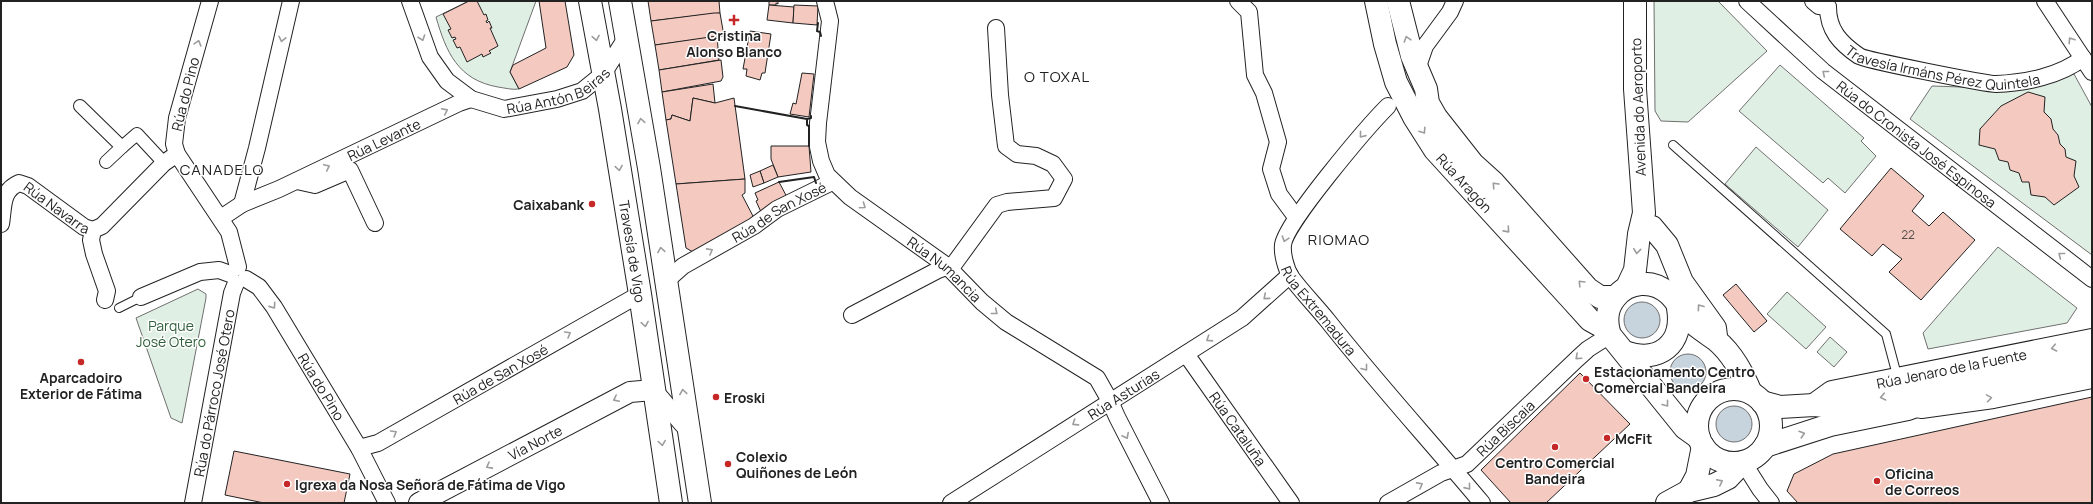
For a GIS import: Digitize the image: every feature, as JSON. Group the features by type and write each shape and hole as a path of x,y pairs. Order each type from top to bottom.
{"main road":[{"name":"Travesía de Vigo","path":"590,1 610,109 640,294 653,390 671,503"},
{"name":"Travesía de Vigo","path":"620,1 666,281 700,503"},
{"name":"Rúa Aragón","path":"1376,1 1390,64 1396,102 1435,150 1590,320 1609,333 1616,345 1625,352 1685,428 1716,458 1725,462 1744,462"},
{"name":"Rúa Aragón","path":"1398,1 1401,18 1417,68 1426,89 1428,102 1436,117 1473,164 1494,183 1588,290 1600,297 1621,292 1638,284 1649,284 1659,287 1673,300 1694,324 1717,341 1740,368 1757,398 1767,410 1771,428 1765,446"},
{"name":"Avenida do Aeroporto","path":"1635,1 1635,89 1648,220 1658,258 1673,300"},
{"path":"1396,102 1414,95 1428,102"},
{"path":"1648,220 1667,245 1682,282 1715,328 1717,341"},
{"name":"Avenida do Aeroporto","path":"1621,292 1635,270 1639,234 1648,220"},
{"path":"1609,333 1608,312 1621,292"},
{"path":"1625,352 1637,356 1650,356 1661,352 1671,344 1678,333 1680,320 1673,300"},
{"name":"Rúa Jenaro de la Fuente","path":"1814,405 1832,392 2092,340"},
{"path":"1991,380 2092,360"},
{"name":"Rúa Jenaro de la Fuente","path":"1765,446 1830,425 1908,409 1993,397 2092,377"},
{"name":"Rúa Jenaro de la Fuente","path":"1757,398 1780,407 1814,405 1836,407 1960,381 1991,380"},
{"name":"Rúa Jenaro de la Fuente","path":"1908,409 1991,380"},
{"path":"1689,491 1697,476 1701,442 1697,428 1698,417 1703,407 1710,398 1719,392 1730,390 1741,390 1757,398"},
{"path":"1667,503 1689,491 1714,485 1728,478 1744,462 1756,456 1765,446"}],"street":[{"name":"Rúa do Pino","path":"210,1 177,118 171,159 221,218 229,232 238,276"},
{"path":"242,204 251,174 291,1"},
{"name":"Rúa Antón Beiras","path":"410,1 430,57 448,81 471,99 488,106 504,109 556,100 582,91 603,74 626,38"},
{"name":"Rúa Numancia","path":"824,1 830,21 817,142 821,161 832,182 850,197 947,266 982,302 1006,322 1096,378 1110,401 1161,503"},
{"path":"830,21 836,1"},
{"path":"1238,1 1249,12 1255,75 1264,93 1278,142 1271,169 1279,194 1296,217"},
{"path":"1417,68 1425,46 1450,12 1454,1"},
{"name":"Rúa do Cronista José Espinosa","path":"1747,1 1823,71 2092,279"},
{"path":"2045,1 2092,72"},
{"name":"Travesía Irmáns Pérez Quintela","path":"1826,3 1828,20 1832,32 1861,57 1995,84 2034,79 2064,68 2083,58"},
{"path":"852,315 947,266 954,264 997,205 1007,202 1054,198 1064,179 1052,164 1036,156 1017,154 1006,146 1000,95 996,28"},
{"path":"582,91 593,92 598,95 610,109"},
{"name":"Rúa Levante","path":"221,218 242,204 274,192 459,103 471,99"},
{"name":"Rúa Extremadura","path":"1396,102 1372,122 1296,217 1282,244 1283,254 1290,275 1371,376 1454,469 1482,503"},
{"path":"80,106 122,147"},
{"path":"106,162 137,134 171,159"},
{"name":"Rúa Navarra","path":"1,224 6,193 10,187 20,182 28,186 84,227 93,230 102,226 171,159"},
{"name":"Rúa Levante","path":"297,181 315,185 350,170 375,223"},
{"path":"251,174 256,184 274,192"},
{"name":"Rúa de San Xosé","path":"666,281 683,266 754,226 777,209 832,182"},
{"path":"93,230 91,240 107,292 105,300"},
{"name":"Rúa do Pino","path":"141,297 200,272 219,270 238,276 259,287 274,306 359,448 387,503"},
{"name":"Rúa Asturias","path":"951,503 1242,318 1290,275"},
{"name":"Rúa do Párroco José Otero","path":"193,503 232,293 238,276"},
{"name":"Rúa de San Xosé","path":"359,448 378,443 640,294"},
{"name":"Rúa Biscaia","path":"1388,503 1441,473 1467,464 1588,349 1609,333"},
{"name":"Rúa Cataluña","path":"1186,354 1291,503"},
{"path":"653,390 666,402 679,423 689,431"},
{"name":"Vía Norte","path":"419,503 630,392 653,390"},
{"path":"1744,462 1760,490 1772,503"}],"lane":[{"path":"1673,145 1886,334 1898,380"},
{"path":"119,308 141,297"}],"green space":[{"path":"469,1 536,1 510,72 519,89 498,87 473,78 463,71 449,53 436,17"},
{"path":"1654,1 1718,1 1767,51 1688,122 1661,121 1655,111"},
{"path":"1780,65 1864,138 1861,141 1876,156 1845,193 1828,178 1823,183 1739,111"},
{"path":"2074,74 2092,107 2092,255 1910,119 1932,86 2019,89"},
{"path":"1756,147 1828,210 1798,247 1725,184"},
{"path":"1998,247 2077,308 2067,323 1928,349 1923,333"},
{"name":"Parque José Otero","path":"198,289 206,294 206,298 182,423 171,418 136,318"},
{"path":"1787,292 1826,327 1806,349 1767,314"},
{"path":"1830,337 1847,352 1834,367 1817,352"}],"shaded area":[{"path":"1646,302 1655,307 1659,313 1659,327 1655,333 1646,338 1638,338 1629,333 1625,327 1624,316 1629,307 1635,303"},
{"path":"1692,354 1701,359 1705,365 1705,379 1701,385 1692,390 1684,390 1675,385 1671,379 1670,368 1675,359 1681,355"},
{"path":"1738,406 1747,411 1751,417 1751,431 1747,437 1738,442 1730,442 1721,437 1717,431 1716,420 1721,411 1727,407"}],"building":[{"path":"469,1 477,1 484,15 486,14 488,20 486,21 487,23 489,21 492,28 490,28 498,46 489,51 491,53 483,57 482,54 467,62 460,47 457,48 453,40 456,39 455,37 452,38 448,30 451,29 443,14"},
{"path":"539,1 565,1 574,55 567,67 519,89 510,72 513,65 546,48"},
{"path":"648,1 719,1 720,13 651,21"},
{"path":"769,1 778,1 778,4 776,3 776,5 769,5"},
{"path":"769,5 794,7 793,23 767,20"},
{"path":"794,5 818,6 817,25 793,23"},
{"path":"720,13 724,36 655,45 651,21"},
{"path":"750,31 771,34 765,73 762,73 760,80 746,76 747,69 743,69"},
{"path":"717,36 719,60 659,70 655,45"},
{"path":"721,60 723,77 721,81 662,92 659,70"},
{"path":"802,73 814,74 809,117 790,114 793,103 796,104"},
{"path":"713,84 715,103 693,98 690,121 672,115 671,119 666,120 662,92"},
{"path":"2028,92 2045,97 2044,112 2051,119 2053,129 2058,135 2060,144 2065,149 2066,157 2076,161 2074,176 2079,187 2054,205 2045,197 2031,195 2029,182 2022,182 2019,173 2010,170 2008,162 1999,160 1995,149 1979,145 1980,129 2001,106"},
{"path":"693,98 715,103 734,98 745,179 676,184 666,120 671,119 672,115 690,121"},
{"path":"771,146 809,146 811,172 778,177 771,159"},
{"path":"773,165 778,177 764,183 760,171"},
{"path":"1891,168 1924,196 1912,211 1929,226 1943,212 1975,240 1921,300 1889,272 1902,259 1883,244 1872,256 1840,229"},
{"path":"760,171 764,183 753,187 750,175"},
{"path":"745,179 745,193 742,195 754,218 693,252 686,248 676,184"},
{"path":"779,182 788,199 761,212 756,201 758,200 755,193"},
{"path":"1736,284 1767,321 1754,332 1723,295"},
{"name":"Centro Comercial Bandeira","path":"1580,373 1630,424 1546,503 1511,503 1481,470"},
{"path":"2092,397 2092,503 1798,503 1787,491 1794,474 1833,454"},
{"name":"Igrexa da Nosa Señora de Fátima de Vigo","path":"234,451 350,474 344,503 264,503 225,495"}],"wall":[{"path":"818,23 817,31 820,32 821,36"},
{"path":"735,106 807,119"},
{"path":"809,146 809,126 807,125 807,119 811,118 811,116"},
{"path":"779,182 814,177 816,183"}],"place":[{"name":"Cristina Alonso Blanco","path":"734,20"},
{"name":"Caixabank","path":"592,204"},
{"name":"Aparcadoiro Exterior de Fátima","path":"81,362"},
{"name":"Estacionamento Centro Comercial Bandeira","path":"1586,379"},
{"name":"Eroski","path":"716,397"},
{"name":"McFit","path":"1607,438"},
{"name":"Centro Comercial Bandeira","path":"1555,447"},
{"name":"Colexio Quiñones de León","path":"728,464"},
{"name":"Oficina de Correos","path":"1877,481"},
{"name":"Igrexa da Nosa Señora de Fátima de Vigo","path":"287,484"}],"district":[{"name":"O TOXAL","path":"1057,76"},
{"name":"CANADELO","path":"222,169"},
{"name":"RIOMAO","path":"1339,239"}]}
